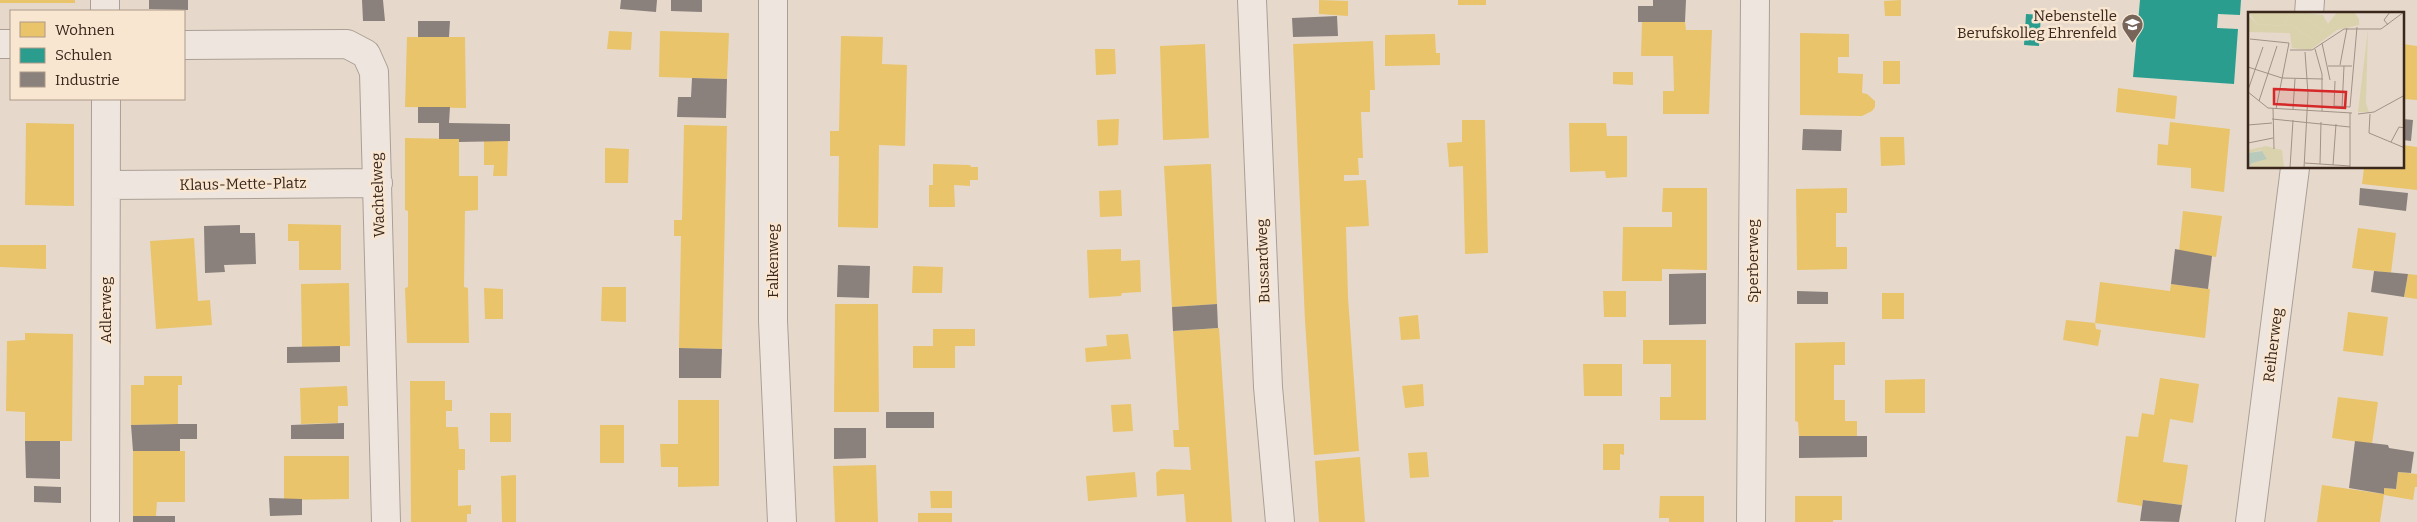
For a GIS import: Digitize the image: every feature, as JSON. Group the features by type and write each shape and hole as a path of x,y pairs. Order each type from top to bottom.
{"street":[{"name":"Falkenweg","path":"773,0 772,320 782,522"},
{"name":"Bussardweg","path":"1252,0 1268,387 1280,522"},
{"name":"Sperberweg","path":"1751,522 1755,0"},
{"name":"Wachtelweg","path":"185,45 347,44 366,54 374,72 386,522"},
{"name":"Adlerweg","path":"105,522 106,100"},
{"name":"Reiherweg","path":"2250,522 2295,169"},
{"name":"Klaus-Mette-Platz","path":"107,185 378,183"}],"building: Wohnen":[{"path":"0,0 75,0 75,3 0,3"},
{"path":"1319,0 1348,1 1348,16 1319,14"},
{"path":"1458,0 1486,0 1486,5 1458,5"},
{"path":"1901,0 1901,16 1885,16 1884,1"},
{"path":"1642,21 1685,22 1686,30 1712,30 1709,114 1663,114 1663,91 1674,91 1673,56 1641,56"},
{"path":"609,31 632,32 631,50 607,49"},
{"path":"660,31 729,33 727,79 659,77"},
{"path":"1800,33 1849,34 1849,57 1838,57 1838,73 1863,74 1862,93 1867,94 1875,101 1875,107 1872,111 1862,116 1800,115"},
{"path":"1435,34 1436,53 1440,53 1440,65 1385,66 1385,35"},
{"path":"841,36 883,37 882,64 907,65 905,146 879,145 878,228 838,227 839,156 830,156 830,131 839,131"},
{"path":"407,37 465,37 466,108 405,107"},
{"path":"1373,41 1375,90 1370,90 1370,112 1361,112 1363,158 1358,158 1359,175 1344,175 1344,181 1366,180 1369,226 1346,227 1348,297 1359,451 1314,455 1305,321 1293,44"},
{"path":"1205,44 1209,138 1163,140 1160,46"},
{"path":"2404,44 2417,46 2417,100 2404,99"},
{"path":"1095,49 1115,49 1116,74 1096,75"},
{"path":"1883,61 1900,61 1900,84 1883,84"},
{"path":"1613,72 1633,72 1633,85 1613,84"},
{"path":"2118,88 2177,96 2175,119 2116,112"},
{"path":"1119,119 1118,145 1098,146 1097,120"},
{"path":"1462,120 1485,120 1488,253 1465,254 1463,166 1449,167 1447,143 1462,142"},
{"path":"2170,122 2230,129 2224,192 2191,188 2191,168 2157,165 2158,144 2168,145"},
{"path":"26,123 74,124 74,206 25,205"},
{"path":"1569,123 1606,123 1607,136 1627,136 1627,177 1606,178 1605,171 1570,172"},
{"path":"684,125 727,126 722,349 679,348 681,236 674,236 674,220 682,220"},
{"path":"1880,137 1904,137 1905,165 1881,166"},
{"path":"405,138 459,139 459,176 478,176 478,210 465,211 464,287 468,288 469,343 407,343 405,288 408,287 408,211 405,210"},
{"path":"484,140 508,141 507,176 493,176 494,165 484,165"},
{"path":"2404,145 2417,147 2417,190 2362,184 2364,169 2404,169"},
{"path":"605,148 629,149 628,183 605,183"},
{"path":"933,164 978,167 978,180 970,180 970,186 954,185 955,207 929,207 929,185 933,185"},
{"path":"1211,164 1217,304 1172,307 1164,166"},
{"path":"1663,188 1707,188 1707,270 1662,269 1662,281 1622,281 1623,227 1672,227 1672,212 1662,212"},
{"path":"1847,188 1847,213 1836,213 1836,247 1847,247 1847,269 1797,270 1796,189"},
{"path":"1121,190 1122,216 1100,217 1099,191"},
{"path":"2183,211 2222,216 2216,257 2179,251"},
{"path":"288,224 341,225 341,270 299,270 299,241 288,241"},
{"path":"2358,228 2396,233 2391,273 2352,268"},
{"path":"194,238 198,301 210,300 212,325 156,329 150,241"},
{"path":"0,245 46,245 46,269 0,267"},
{"path":"1121,249 1121,261 1140,260 1141,292 1122,293 1121,296 1089,298 1087,250"},
{"path":"913,266 943,267 942,293 912,293"},
{"path":"2408,274 2417,275 2417,299 2404,297"},
{"path":"2100,282 2170,291 2171,284 2210,289 2205,338 2095,323"},
{"path":"349,283 350,346 302,347 301,284"},
{"path":"602,287 626,287 626,322 601,321"},
{"path":"484,288 503,289 503,319 485,319"},
{"path":"1603,291 1626,291 1626,317 1604,317"},
{"path":"1882,293 1904,293 1904,319 1882,319"},
{"path":"835,304 878,304 879,412 834,412"},
{"path":"2348,312 2388,317 2383,356 2343,351"},
{"path":"1418,315 1420,339 1401,340 1399,317"},
{"path":"2066,320 2095,323 2096,329 2101,330 2098,346 2063,340"},
{"path":"1219,328 1232,522 1186,522 1184,494 1157,496 1156,473 1161,469 1191,470 1189,447 1174,447 1173,430 1179,430 1173,331"},
{"path":"933,329 975,329 975,346 955,346 955,368 913,368 913,346 933,346"},
{"path":"25,333 73,334 72,441 25,441 25,412 6,411 7,341 25,340"},
{"path":"1128,334 1131,359 1086,362 1085,348 1107,346 1106,335"},
{"path":"1643,340 1706,340 1706,420 1660,420 1660,397 1671,397 1671,364 1643,364"},
{"path":"1845,342 1845,365 1834,365 1834,400 1845,400 1845,421 1857,421 1857,436 1799,436 1798,422 1795,421 1795,343"},
{"path":"1583,364 1622,364 1622,396 1584,396"},
{"path":"144,376 182,376 182,385 178,385 178,424 131,425 131,385 144,385"},
{"path":"2160,378 2199,384 2193,423 2170,419 2163,462 2188,465 2182,505 2143,500 2142,506 2117,502 2126,436 2138,437 2142,413 2154,415"},
{"path":"1925,379 1925,413 1885,413 1885,380"},
{"path":"410,381 445,381 445,400 452,400 452,411 446,411 446,427 458,427 459,449 465,449 465,470 458,470 458,506 471,505 471,514 467,514 467,522 411,522"},
{"path":"1423,384 1424,406 1405,408 1402,386"},
{"path":"347,386 348,406 338,406 338,423 301,424 300,388"},
{"path":"2338,397 2378,402 2372,444 2332,438"},
{"path":"678,400 719,400 719,486 678,487 678,467 661,467 660,444 678,444"},
{"path":"1131,404 1133,431 1113,432 1111,405"},
{"path":"490,413 511,413 511,442 490,442"},
{"path":"600,425 624,425 624,463 600,463"},
{"path":"1603,444 1624,444 1624,455 1620,454 1620,470 1603,470"},
{"path":"133,451 185,451 185,502 157,502 156,516 133,516"},
{"path":"1427,452 1429,477 1410,478 1408,453"},
{"path":"284,456 349,456 349,499 284,500"},
{"path":"1360,457 1365,522 1319,522 1315,461"},
{"path":"876,465 878,522 835,522 833,466"},
{"path":"1135,472 1137,497 1088,501 1086,476"},
{"path":"2398,472 2417,474 2417,487 2415,487 2413,500 2384,495 2380,522 2317,522 2322,485 2384,494 2384,488 2396,489"},
{"path":"516,475 516,522 502,522 501,476"},
{"path":"930,491 952,491 952,508 931,508"},
{"path":"1660,496 1704,496 1704,522 1669,522 1669,518 1659,518"},
{"path":"1795,496 1842,496 1842,520 1833,520 1833,522 1795,522"},
{"path":"918,513 952,513 952,522 918,522"}],"building: Schulen":[{"path":"2140,0 2241,0 2240,15 2218,14 2217,28 2238,29 2234,84 2133,77"},
{"path":"2026,14 2041,15 2039,46 2024,45"}],"building: Industrie":[{"path":"149,0 188,0 188,10 149,9"},
{"path":"362,0 383,0 385,21 363,21"},
{"path":"621,0 657,0 656,12 620,9"},
{"path":"671,0 702,0 702,12 671,11"},
{"path":"1653,0 1686,0 1685,22 1638,22 1638,6 1653,6"},
{"path":"1337,16 1338,36 1293,37 1292,18"},
{"path":"418,21 450,21 449,37 418,37"},
{"path":"692,78 727,79 726,118 677,117 678,97 691,97"},
{"path":"418,107 450,107 449,123 510,124 510,141 459,142 459,139 439,139 439,123 418,123"},
{"path":"2404,119 2413,120 2411,141 2404,140"},
{"path":"1803,129 1842,130 1841,151 1802,150"},
{"path":"2360,188 2408,193 2406,211 2359,205"},
{"path":"240,225 240,233 255,233 256,264 224,265 225,272 205,273 204,226"},
{"path":"2175,249 2212,256 2208,289 2171,284"},
{"path":"838,265 870,266 869,298 837,297"},
{"path":"2374,271 2408,274 2404,297 2371,292"},
{"path":"1706,273 1706,324 1669,325 1669,274"},
{"path":"1797,291 1828,292 1828,304 1797,304"},
{"path":"1217,304 1218,328 1173,331 1172,307"},
{"path":"340,346 340,362 287,363 287,347"},
{"path":"679,348 722,349 721,378 679,378"},
{"path":"886,412 934,412 934,428 886,428"},
{"path":"344,423 344,439 291,439 291,425"},
{"path":"197,424 197,439 180,439 180,451 133,451 131,425"},
{"path":"834,428 866,428 866,458 834,459"},
{"path":"1799,436 1867,436 1867,457 1799,458"},
{"path":"25,441 60,441 60,479 26,478"},
{"path":"2355,441 2388,445 2389,448 2414,452 2411,473 2398,472 2396,489 2384,488 2384,494 2349,488"},
{"path":"34,486 61,487 61,503 34,502"},
{"path":"269,498 302,499 302,515 270,516"},
{"path":"2143,500 2182,505 2179,522 2140,521"},
{"path":"133,516 175,516 175,522 133,522"}],"place":[{"name":"Nebenstelle Berufskolleg Ehrenfeld","path":"2133,44"}]}
